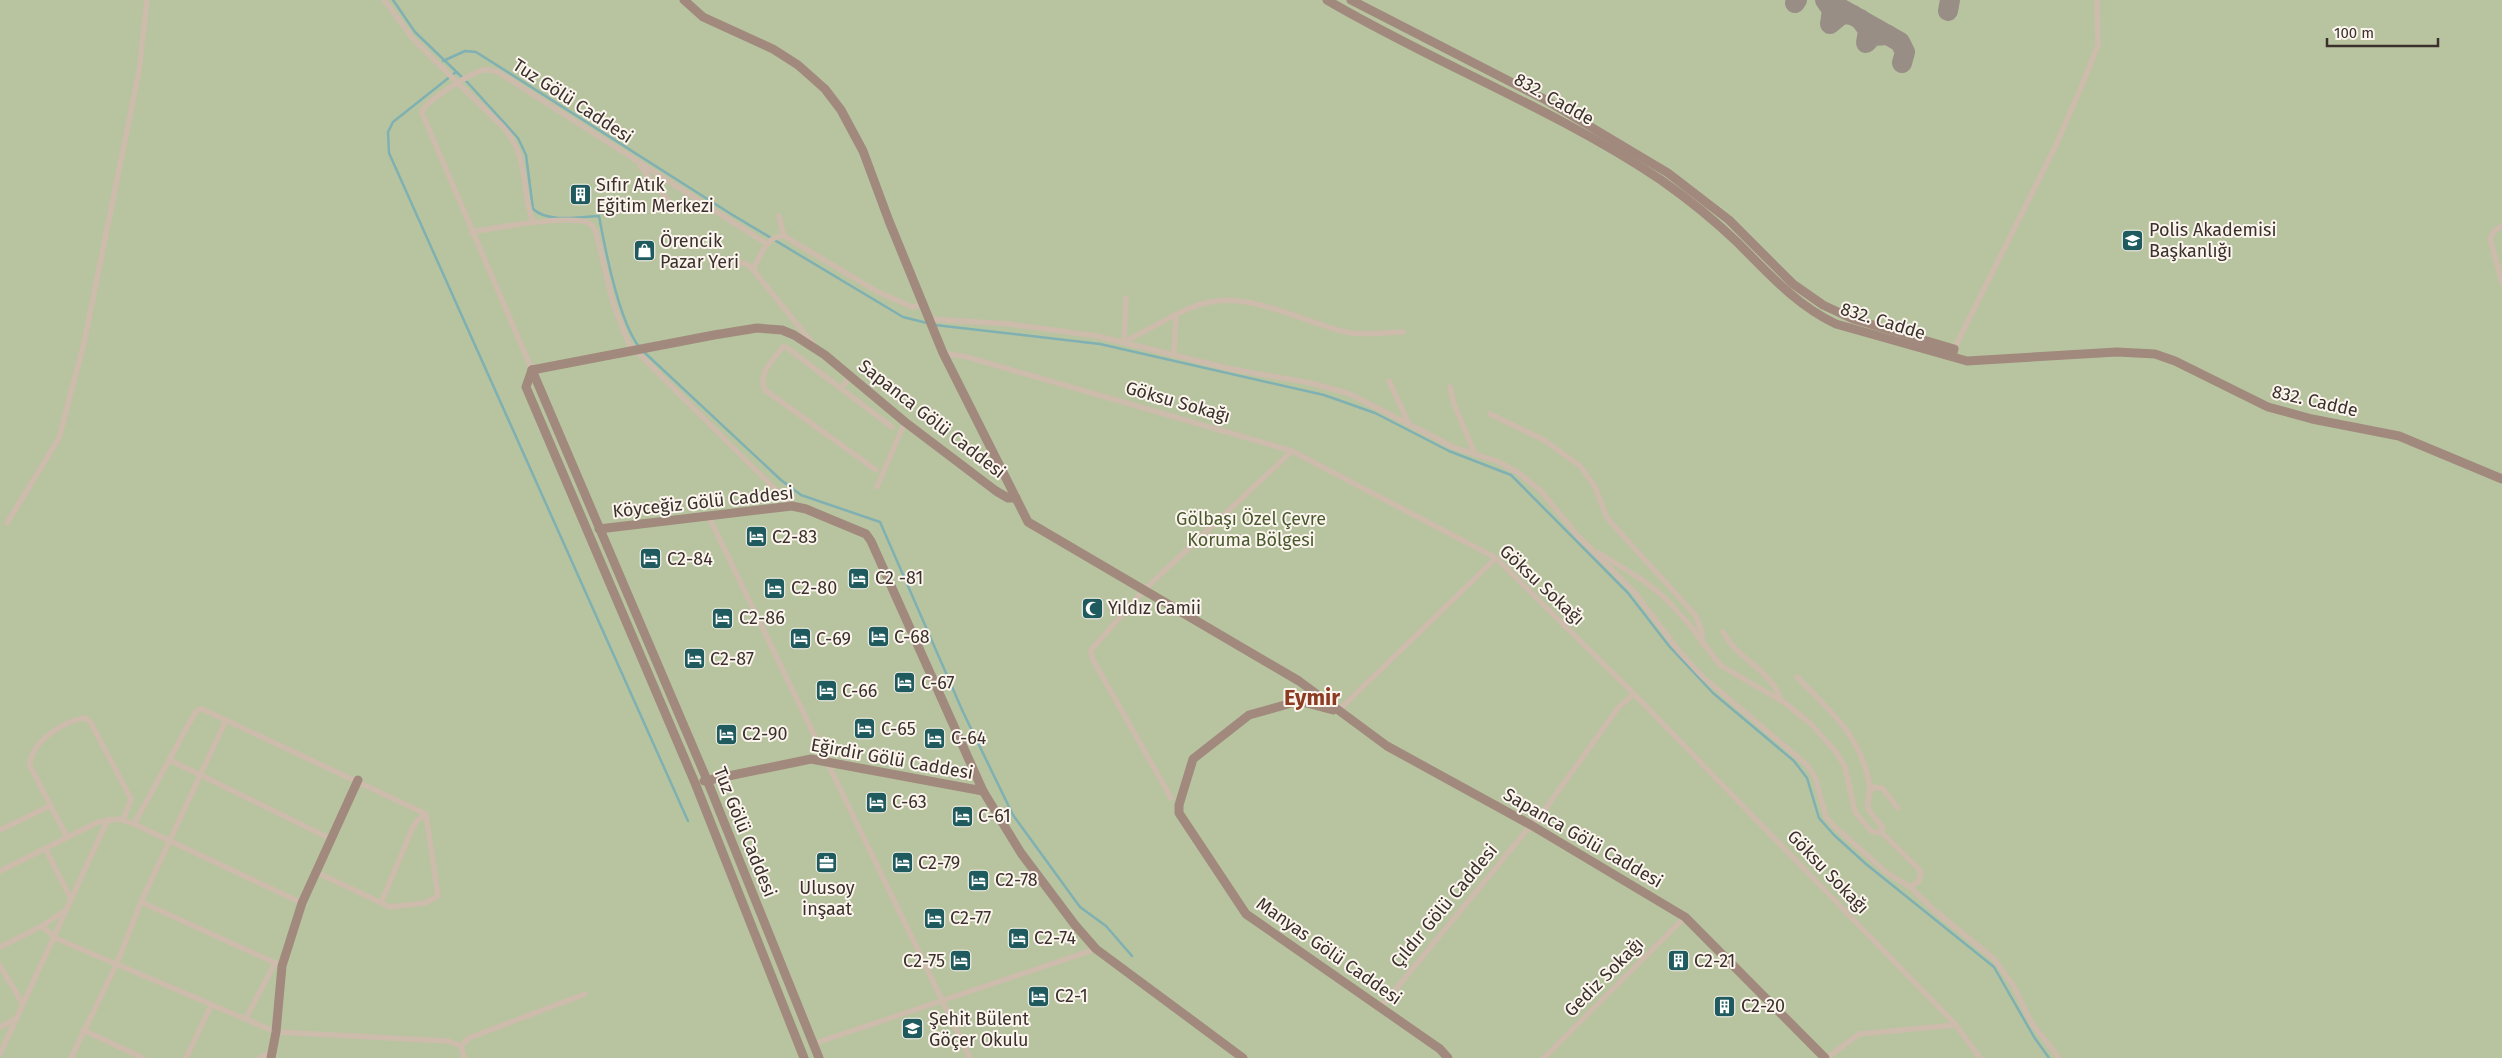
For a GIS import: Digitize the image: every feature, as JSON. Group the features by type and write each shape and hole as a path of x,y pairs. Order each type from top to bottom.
{"street":[{"path":"6,523 59,438 84,343 139,71 147,0"},
{"path":"384,0 405,30 454,78 463,81 503,127 518,148 527,206 533,222"},
{"path":"684,0 696,12 713,23 766,46 792,61 813,76 833,99 863,151 922,305 943,353 1016,498"},
{"name":"832. Cadde","path":"1327,0 1376,27 1527,102 1659,179 1707,215 1774,280 1820,316 1836,324 1908,346 1967,361 2117,352 2155,354 2175,361 2268,407 2312,419 2399,436 2502,479"},
{"name":"832. Cadde","path":"1351,0 1544,99 1662,169 1722,215 1783,276 1823,305 1853,318 1954,351"},
{"path":"1954,351 2056,145 2098,46 2097,0"},
{"name":"Tuz Gölü Caddesi","path":"768,242 636,161 498,72 483,70 426,104 422,113 471,232 707,780 819,1058"},
{"path":"636,161 672,204"},
{"path":"779,216 784,236"},
{"path":"471,232 533,222 583,221 594,228 613,303 625,336 792,506"},
{"path":"2502,226 2494,230 2490,238 2502,283"},
{"path":"753,270 768,242 776,237 784,236 876,291 912,307 922,305"},
{"path":"710,258 743,263 753,270 819,350"},
{"path":"1124,342 1126,298"},
{"path":"1124,342 1198,304 1221,300 1285,312 1347,332 1366,334 1403,332"},
{"path":"1174,354 1176,316"},
{"path":"928,319 1009,324 1097,336 1231,369 1311,383 1350,394 1453,447 1499,462 1531,481 1590,548 1635,593 1679,651 1703,677 1807,765 1815,777 1826,816 1834,826 1886,872 1910,887 1934,910 2002,967 2031,1022 2059,1058"},
{"name":"Sapanca Gölü Caddesi","path":"532,370 722,334 771,328 794,335 819,350 905,422 996,492 1008,498 1016,498 1028,522 1299,681 1387,746 1531,825 1685,917 1826,1058"},
{"path":"1908,346 1911,336"},
{"path":"876,470 765,390 762,376 784,347 892,427"},
{"name":"Göksu Sokağı","path":"943,353 967,357 1292,451 1496,558 1634,694 1956,1025 1980,1058"},
{"name":"Tuz Gölü Caddesi","path":"532,370 526,386 695,783 804,1058"},
{"path":"841,388 851,376"},
{"path":"1389,380 1410,425"},
{"path":"1450,387 1454,404 1475,454"},
{"path":"1490,414 1544,440 1580,466 1594,487 1607,518 1696,616 1702,633 1702,644"},
{"path":"877,486 905,422"},
{"path":"1171,798 1130,728 1092,654 1096,643 1144,590 1292,451"},
{"name":"Köyceğiz Gölü Caddesi","path":"599,529 792,506 806,509 862,532 869,538 983,791 1021,853 1075,925 1096,948 1243,1058"},
{"path":"709,517 970,1058"},
{"path":"1590,548 1637,576 1664,598 1690,625 1702,644 1720,665 1781,701 1810,723 1836,752 1845,767 1855,812 1872,832 1881,832 1918,868 1920,873 1919,881 1910,887"},
{"path":"1299,681 1303,689 1299,701 1338,711 1496,558"},
{"path":"1723,632 1733,649 1765,674 1776,688 1781,701"},
{"path":"1797,677 1833,712 1851,738 1867,772 1870,785 1868,809 1883,828 1881,832"},
{"name":"Çıldır Gölü Caddesi","path":"1381,1007 1531,825 1542,815 1618,708 1634,694"},
{"name":"Manyas Gölü Caddesi","path":"1299,701 1249,715 1197,756 1189,767 1179,805 1179,812 1246,914 1440,1048 1448,1058"},
{"path":"134,824 198,709 358,780 426,814"},
{"path":"67,837 30,766 29,759 41,740 78,719 85,718 91,723 130,799 123,820"},
{"path":"70,1058 117,963 141,902 226,720"},
{"path":"170,760 331,839"},
{"name":"Eğirdir Gölü Caddesi","path":"695,783 800,760 827,761 983,791"},
{"path":"246,1018 278,965 302,903 358,780"},
{"path":"1869,793 1874,787 1882,788 1898,808"},
{"path":"0,830 50,806"},
{"path":"381,903 413,828 417,821 426,814"},
{"path":"316,872 390,907 426,903 438,896 426,814"},
{"path":"0,871 67,837 108,819 123,820 302,903"},
{"path":"0,1054 54,938 70,897 108,819"},
{"path":"45,848 70,897"},
{"path":"141,902 278,965"},
{"path":"0,948 42,926 64,911"},
{"name":"Gediz Sokağı","path":"1544,1058 1685,917"},
{"path":"42,926 54,938 117,963 210,1006 246,1018 276,1032 448,1041 461,1046"},
{"path":"813,1044 1096,948"},
{"path":"260,1058 271,1055 276,1032 278,965"},
{"path":"0,966 23,1004"},
{"path":"461,1046 468,1038 585,994"},
{"path":"186,1058 210,1006"},
{"path":"0,1027 17,1018"},
{"path":"1826,1058 1859,1034 1956,1025"},
{"path":"83,1030 143,1058"},
{"path":"461,1046 464,1058"}],"green space":[{"name":"Gölbaşı Özel Çevre Koruma Bölgesi","path":"0,0 2502,0 2502,1058 0,1058"}],"waterway":[{"path":"393,0 415,32 468,83 518,138 526,155 533,209 555,218 599,216 619,304 632,337 640,348"},
{"path":"443,61 465,51 476,52 731,214 903,317 927,323"},
{"path":"456,72 393,122 388,132 389,153 688,821"},
{"path":"935,325 1100,344 1324,395 1375,413 1449,451 1511,475 1628,593 1669,646 1713,693 1794,761 1807,778 1819,818 1834,835 1866,864 1994,967 2034,1037 2049,1058"},
{"path":"644,352 781,480 801,495 880,522 963,712 1013,815 1080,907 1106,926 1132,956"}],"taxiway":[{"path":"1796,0 1795,3 1797,0"},
{"path":"1825,0 1832,10 1830,24 1842,14 1853,15"},
{"path":"1826,0 1900,42 1905,52 1902,63"},
{"path":"1948,11 1950,0"},
{"path":"1860,19 1868,30 1866,43 1873,36 1888,35"}],"place":[{"name":"Sıfır Atık Eğitim Merkezi","path":"580,195"},
{"name":"Polis Akademisi Başkanlığı","path":"2133,240"},
{"name":"Örencik Pazar Yeri","path":"644,251"},
{"name":"C2-83","path":"756,537"},
{"name":"C2-84","path":"651,559"},
{"name":"C2 -81","path":"859,578"},
{"name":"C2-80","path":"775,588"},
{"name":"Yıldız Camii","path":"1092,608"},
{"name":"C2-86","path":"723,618"},
{"name":"C-68","path":"878,637"},
{"name":"C-69","path":"800,639"},
{"name":"C2-87","path":"694,659"},
{"name":"C-67","path":"905,683"},
{"name":"C-66","path":"826,691"},
{"name":"C-65","path":"865,729"},
{"name":"C2-90","path":"726,734"},
{"name":"C-64","path":"935,738"},
{"name":"C-63","path":"876,802"},
{"name":"C-61","path":"962,816"},
{"name":"Ulusoy inşaat","path":"827,863"},
{"name":"C2-79","path":"902,863"},
{"name":"C2-78","path":"979,880"},
{"name":"C2-77","path":"934,918"},
{"name":"C2-74","path":"1018,938"},
{"name":"C2-75","path":"961,961"},
{"name":"C2-21","path":"1678,961"},
{"name":"C2-1","path":"1039,996"},
{"name":"C2-20","path":"1725,1006"},
{"name":"Şehit Bülent Göçer Okulu","path":"913,1029"}],"district":[{"name":"Eymir","path":"1312,697"}]}
